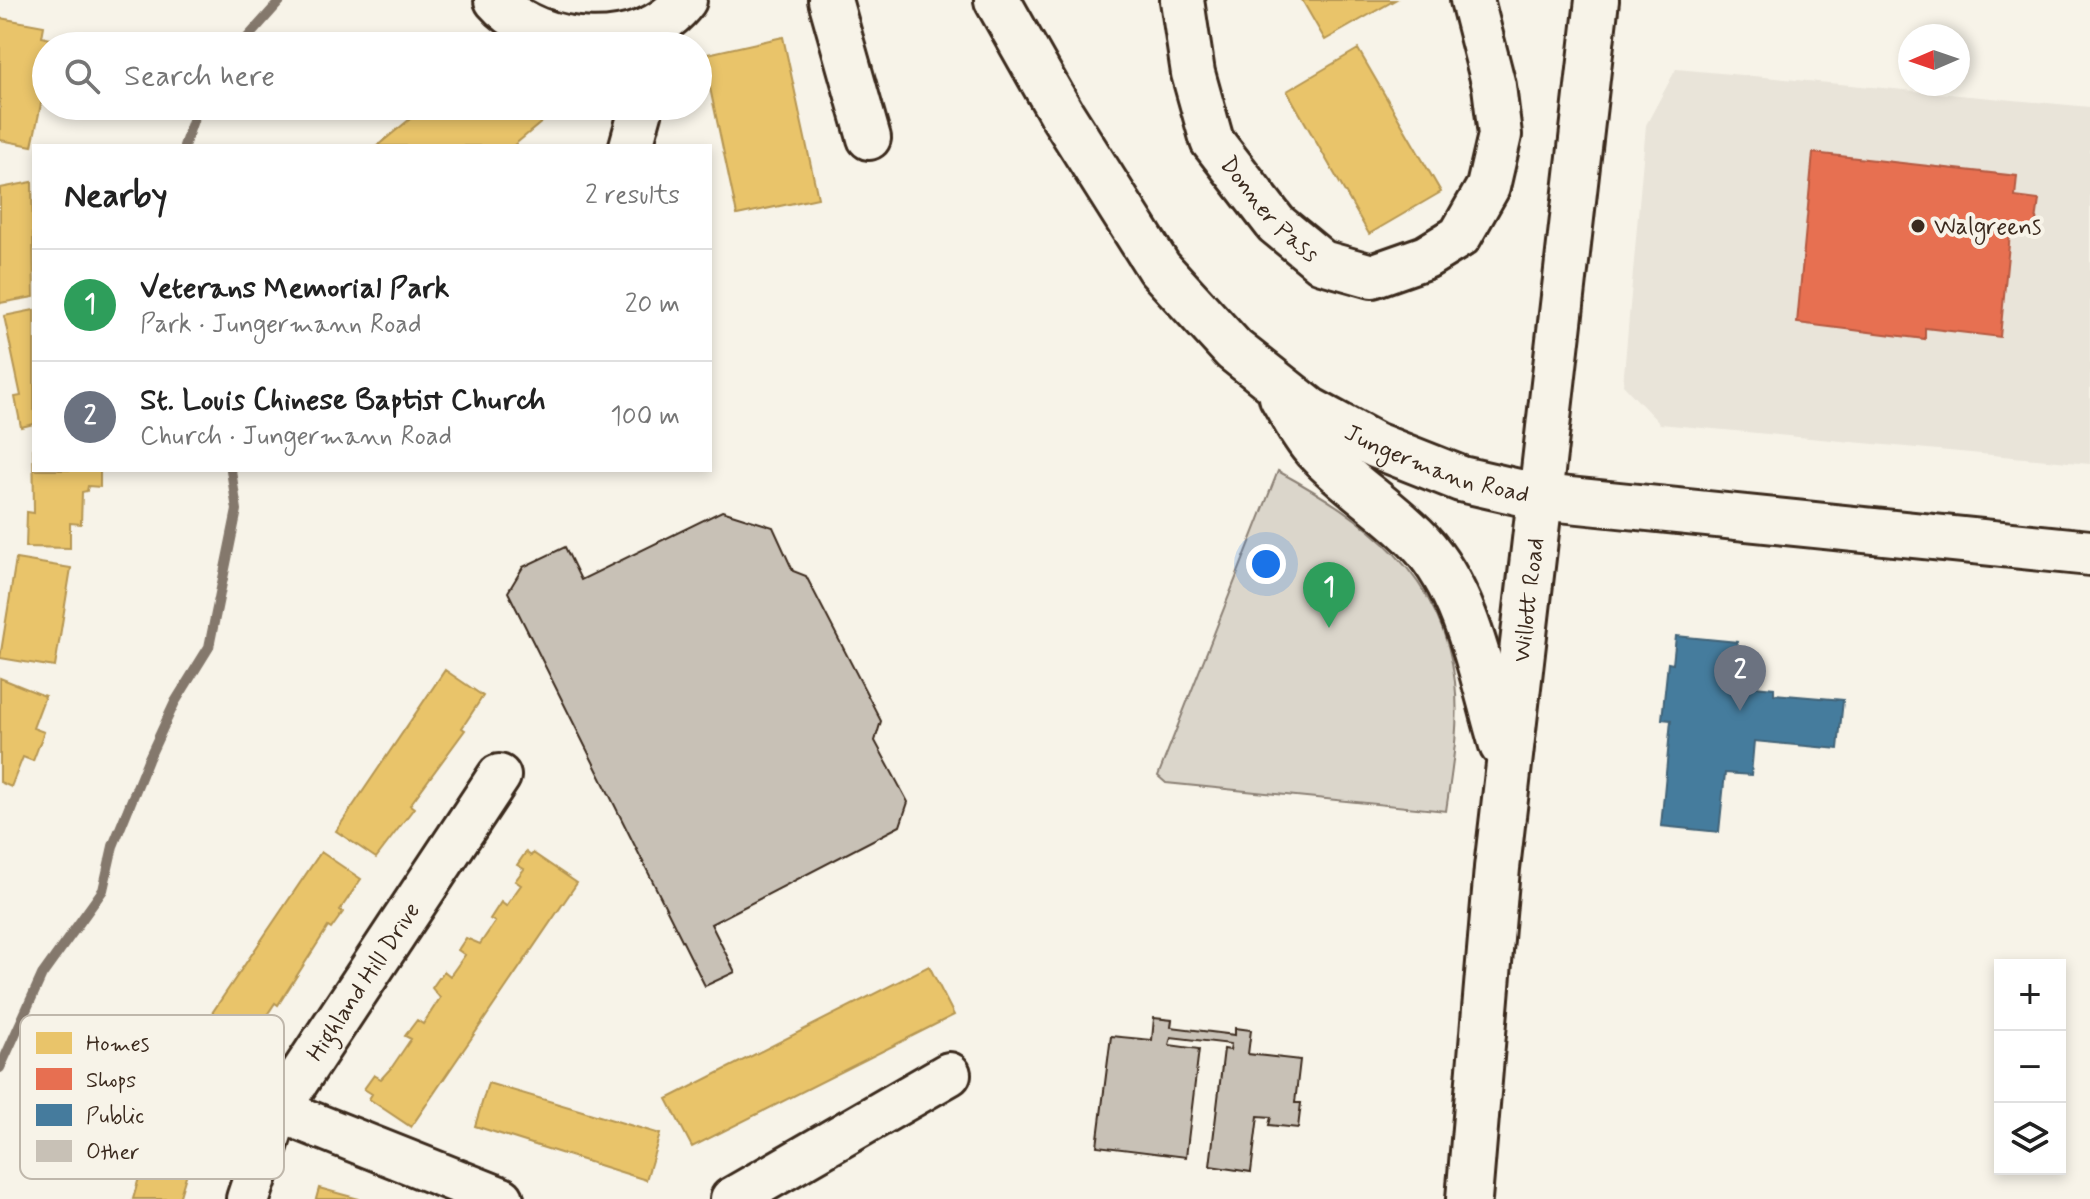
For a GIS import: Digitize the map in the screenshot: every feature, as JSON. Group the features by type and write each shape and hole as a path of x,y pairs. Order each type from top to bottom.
{"main road":[{"name":"Jungermann Road","path":"997,0 1061,113 1159,268 1234,350 1310,410 1375,445 1461,479 1540,497 2090,553"},
{"path":"1271,379 1316,451 1395,518 1442,571 1474,651 1509,766"},
{"name":"Willott Road","path":"1469,1199 1509,766 1540,497"}],"street":[{"path":"496,0 511,18 527,26 554,32"},
{"path":"647,32 673,16 685,0"},
{"path":"830,0 869,138"},
{"name":"Donner Pass","path":"1182,0 1193,73 1212,141 1276,224 1322,262 1372,276 1426,257 1460,236 1488,187 1500,135 1494,86 1472,0"},
{"name":"Willott Road","path":"1540,497 1597,0"},
{"path":"632,144 638,120"},
{"name":"Highland Hill Drive","path":"284,1101 499,776"},
{"path":"732,1199 949,1074"},
{"path":"284,1112 502,1199"},
{"name":"Highland Hill Drive","path":"248,1199 255,1179"}],"shaded area":[{"path":"1676,69 1898,89 1898,96 1970,96 2090,107 2090,464 1660,424 1623,385 1646,125"},
{"path":"1278,471 1341,509 1370,531 1395,554 1417,581 1435,611 1448,644 1457,714 1446,811 1166,783 1158,776"}],"building: Homes":[{"path":"1302,0 1395,0 1325,40"},
{"path":"0,18 44,26 43,32 32,32 32,120 38,120 32,146 0,140"},
{"path":"783,37 818,198 737,215 712,97 712,53"},
{"path":"1358,49 1441,192 1369,234 1287,91"},
{"path":"409,120 543,121 515,144 379,144"},
{"path":"32,182 32,297 0,303 0,188"},
{"path":"32,310 32,424 21,427 15,397 21,396 4,316"},
{"path":"33,472 100,472 100,487 88,486 87,491 82,492 81,524 70,523 70,548 26,547 27,512 34,513"},
{"path":"16,559 71,568 55,667 0,658"},
{"path":"445,670 483,696 462,728 465,730 410,805 414,808 376,858 336,831"},
{"path":"0,678 45,696 33,728 44,732 33,761 23,757 11,787 0,782"},
{"path":"321,852 361,879 340,910 343,912 331,929 328,927 278,1005 275,1003 267,1015 212,1013"},
{"path":"526,852 531,856 533,853 577,883 411,1127 369,1099 372,1094 364,1089 374,1075 381,1079 392,1067 411,1039 405,1036 417,1020 423,1024 440,998 432,988 444,971 450,976 465,955 458,950 466,938 480,944 495,922 490,919 501,902 506,906 521,885 515,881 524,869 517,865"},
{"path":"929,966 954,1015 692,1147 667,1099"},
{"path":"488,1083 660,1134 646,1180 475,1126"},
{"path":"139,1179 185,1179 179,1199 133,1199"},
{"path":"319,1188 359,1199 316,1199"}],"building: Shops":[{"path":"1813,153 2017,176 2015,197 2039,200 2034,235 2010,234 2000,337 1925,328 1925,339 1797,323"}],"building: Public":[{"path":"1676,636 1737,642 1734,684 1774,688 1774,694 1843,700 1838,749 1754,741 1751,775 1725,773 1719,832 1661,826 1671,720 1662,719 1668,663 1673,664"}],"building: Other":[{"path":"722,511 773,527 793,571 806,576 881,721 875,741 908,802 900,826 711,924 735,972 705,986 508,592 523,567 565,547 581,580"},
{"path":"1154,1018 1172,1020 1171,1027 1235,1035 1235,1028 1251,1030 1248,1054 1300,1060 1295,1103 1301,1103 1298,1128 1269,1125 1271,1117 1258,1116 1251,1172 1210,1166 1224,1049 1230,1050 1231,1044 1171,1037 1169,1045 1199,1049 1186,1157 1097,1146 1111,1036 1152,1040"}],"waterway":[{"path":"252,32 281,0"},
{"path":"185,144 193,120"},
{"path":"24,1015 42,975 103,890 113,846 148,760 175,702 209,647 237,510 231,472"},
{"path":"0,1068 20,1024"}],"place":[{"name":"Walgreens","path":"1918,226"},
{"name":"Veterans Memorial Park","path":"1329,628"},
{"name":"St. Louis Chinese Baptist Church","path":"1740,711"}]}
